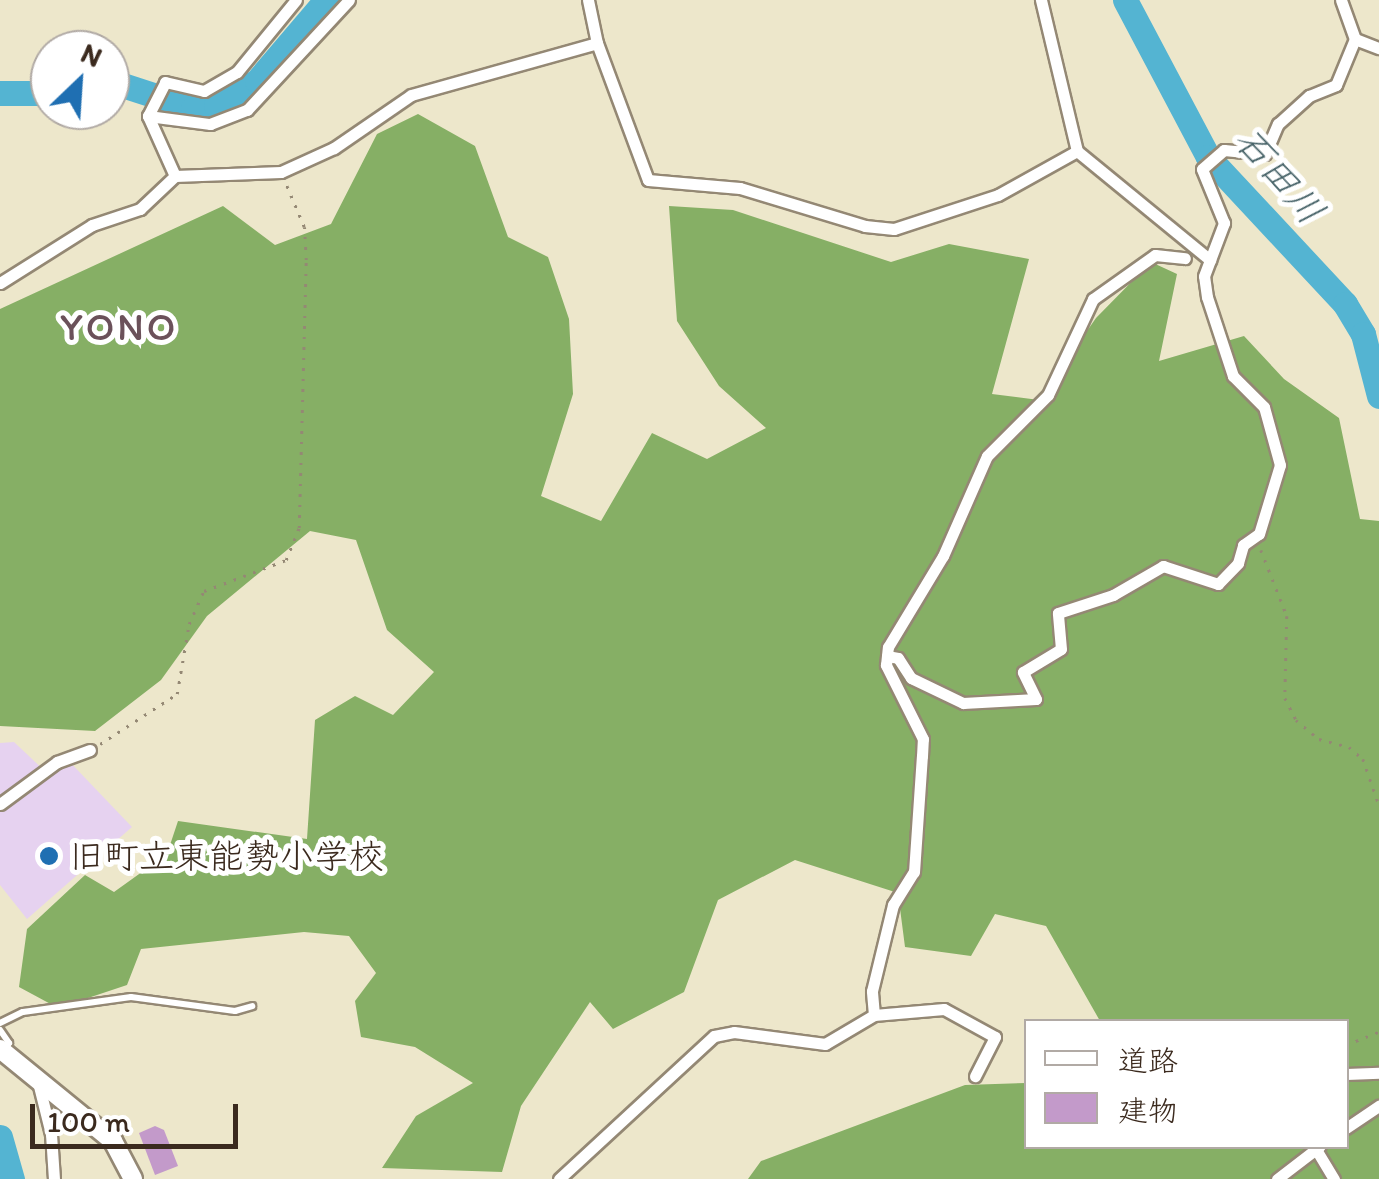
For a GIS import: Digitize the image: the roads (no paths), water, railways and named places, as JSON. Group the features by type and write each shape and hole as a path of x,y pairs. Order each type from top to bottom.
{"main road":[{"path":"2,1050 113,1140 133,1179"}],"street":[{"path":"148,116 165,82 204,91 237,72 296,0"},
{"path":"148,116 210,124 247,110 348,0"},
{"path":"588,0 597,44 648,180 740,188 865,226 894,228 998,196 1076,151"},
{"path":"1041,0 1076,151 1210,260"},
{"path":"887,656 898,658 912,678 962,703 1036,700 1024,672 1061,649 1058,613 1113,595 1163,566 1218,584 1238,563 1243,545 1259,534 1280,465 1276,440 1259,399 1233,376 1207,297 1210,260 1224,223 1202,170 1224,150 1264,154 1278,124 1310,96 1336,86 1355,39 1342,0"},
{"path":"1355,39 1379,48"},
{"path":"0,283 92,226 140,209 175,176 281,172 334,148 412,95 597,44"},
{"path":"148,116 175,176"},
{"path":"887,656 987,456 1048,395 1094,299 1155,255 1185,258"},
{"path":"874,1015 872,991 893,905 914,872 923,739 887,656"},
{"path":"0,804 57,762 90,750"},
{"path":"559,1179 714,1036 734,1032 825,1044 874,1015 944,1010 988,1027 992,1048 974,1076"},
{"path":"1349,1074 1379,1073"},
{"path":"37,1078 52,1134 54,1179"},
{"path":"1349,1126 1379,1106"},
{"path":"1277,1179 1315,1149"},
{"path":"1317,1149 1334,1179"}],"lane":[{"path":"2,1050 9,1043 0,1027 23,1012 132,998 235,1012 252,1006"}],"waterway":[{"path":"130,88 193,108 216,105 257,81 326,0"},
{"name":"石田川","path":"1125,0 1208,157 1345,304 1363,334 1379,396"},
{"path":"0,93 30,93"},
{"path":"0,1137 12,1179"}],"place":[{"name":"旧町立東能勢小学校","path":"49,856"}],"district":[{"name":"YONO","path":"119,326"}]}
